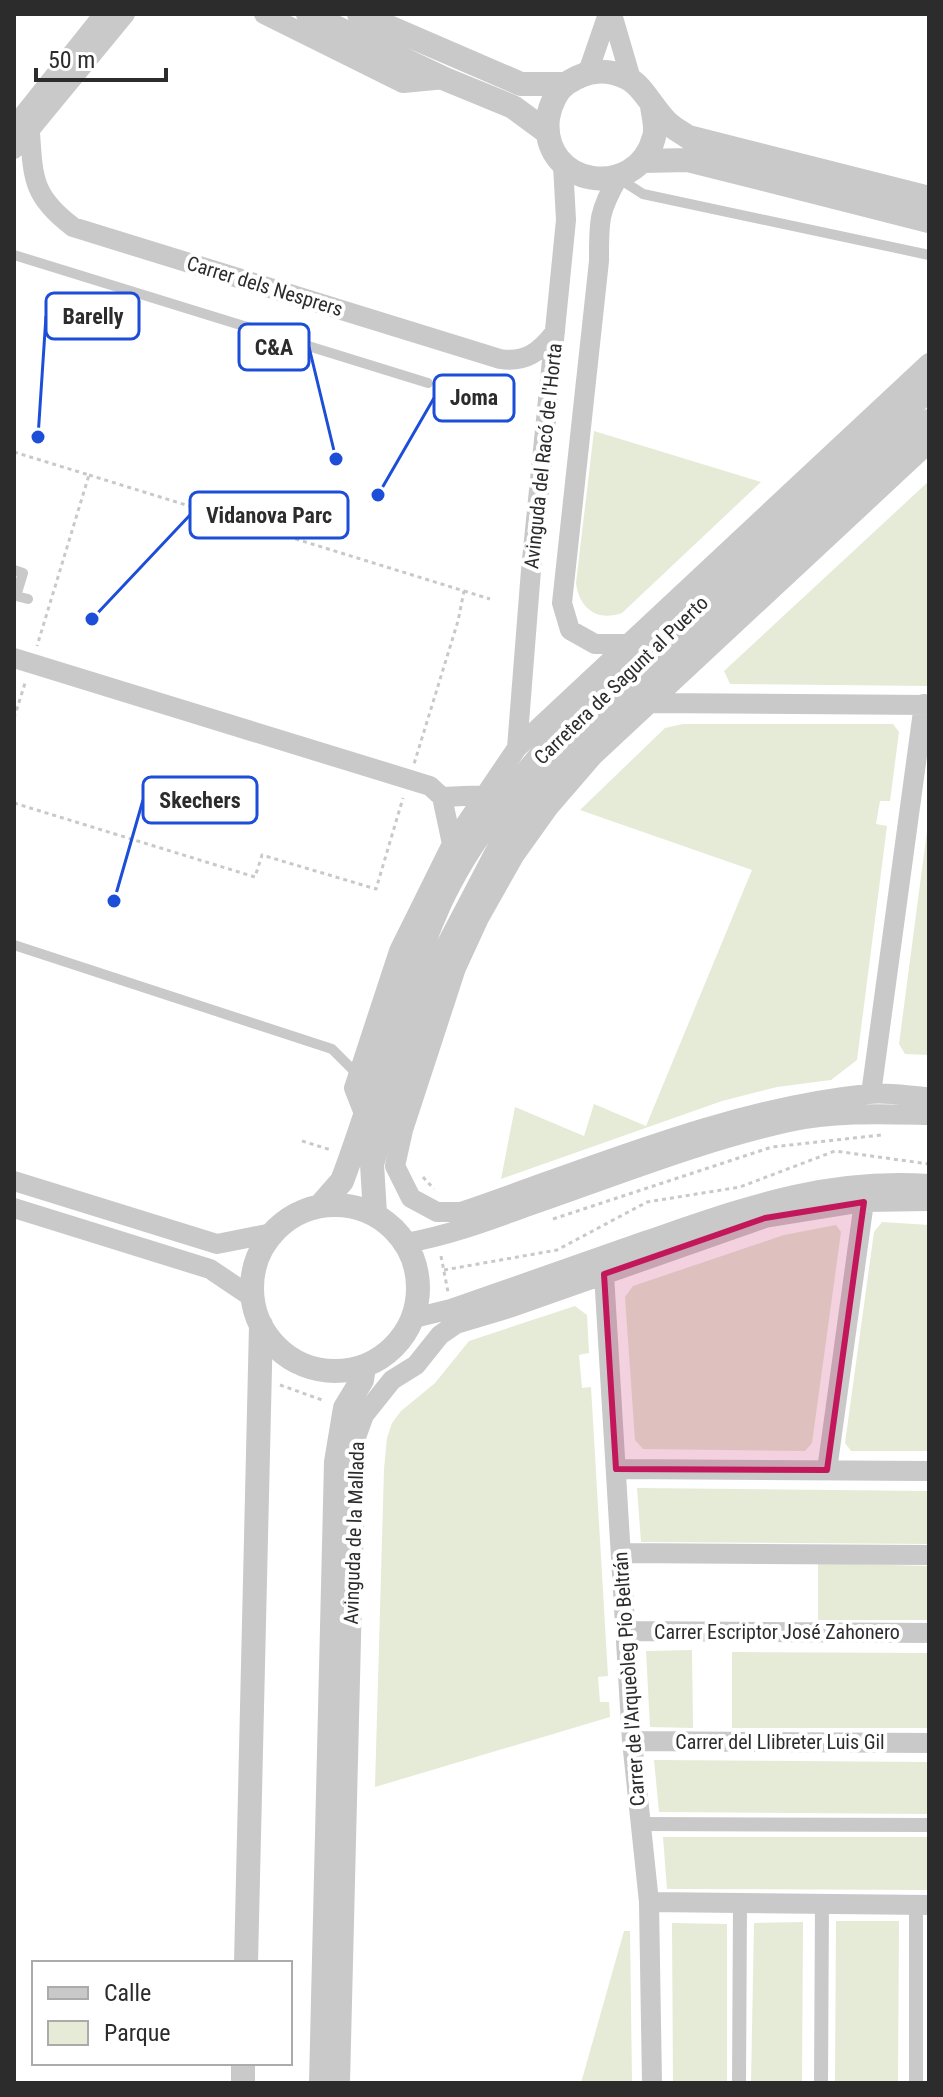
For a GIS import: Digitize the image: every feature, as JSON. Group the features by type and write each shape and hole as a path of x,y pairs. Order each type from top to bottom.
{"street":[{"path":"14,149 22,129 104,14"},
{"path":"22,129 125,14"},
{"path":"264,14 403,83 445,79"},
{"path":"308,14 445,79 513,107 547,132"},
{"path":"359,14 521,84 565,84 588,72 611,71 631,79"},
{"path":"588,72 610,14"},
{"path":"610,14 631,79 668,124 688,137 929,198"},
{"path":"565,84 550,106 547,132 552,150 563,165 587,179 618,178 643,161 655,135 652,106"},
{"name":"Carrer dels Nesprers","path":"22,129 32,174 50,210 73,227 500,359 516,362 541,351 555,332"},
{"path":"643,161 688,160 929,221"},
{"name":"Avinguda del Racó de l'Horta","path":"517,748 531,570 566,220 563,165"},
{"name":"Avinguda del Racó de l'Horta","path":"618,178 603,204 599,223 599,261 562,603 570,630 595,644 626,644"},
{"path":"409,1111 375,1122 354,1088 399,951 452,844 517,748 929,363"},
{"name":"Carretera de Sagunt al Puerto","path":"375,1214 372,1164 375,1122 419,954 441,900 478,836 518,781 560,733 929,389"},
{"name":"Carretera de Sagunt al Puerto","path":"321,1205 342,1181 352,1155 375,1122 439,963 499,848 536,796 579,747 929,421"},
{"path":"929,443 593,756 549,807 514,856 479,918 456,968 409,1111 395,1166 411,1198 437,1212 461,1212 729,1120 786,1106 871,1094 929,1097"},
{"path":"23,660 430,786 442,797 452,844"},
{"path":"650,703 927,704 871,1094"},
{"path":"442,797 486,795"},
{"path":"406,1243 438,1237 737,1135 793,1121 870,1114 929,1115"},
{"path":"14,1181 217,1244 272,1233"},
{"path":"414,1318 487,1297 762,1201 817,1189 867,1184 929,1184"},
{"path":"488,1220 495,1201"},
{"name":"Avinguda de la Mallada","path":"340,2083 356,1437 364,1415 392,1380 416,1365 440,1335 456,1324 765,1218 864,1202 929,1201"},
{"path":"827,1470 864,1202"},
{"path":"321,1205 348,1205 375,1214 406,1243 414,1259 419,1280 414,1318 394,1348 364,1367 340,1372 303,1365 273,1344 261,1325 253,1298 255,1264 272,1233 294,1215 321,1205"},
{"path":"14,1208 210,1269 253,1298"},
{"name":"Carrer de l'Arqueòleg Pío Beltrán","path":"604,1274 632,1741 649,1902 652,2083"},
{"path":"487,1297 509,1308"},
{"path":"246,1961 261,1325"},
{"path":"321,2083 336,1466 345,1408 362,1380 364,1367"},
{"path":"336,1466 354,1494"},
{"path":"616,1469 929,1471"},
{"path":"621,1553 929,1555"},
{"name":"Carrer Escriptor José Zahonero","path":"625,1631 929,1633"},
{"name":"Carrer del Llibreter Luis Gil","path":"632,1741 929,1743"},
{"path":"639,1824 929,1825"},
{"path":"649,1902 923,1905 916,2083"},
{"path":"739,2083 740,1902"},
{"path":"821,2083 822,1902"}],"lane":[{"path":"618,178 643,194 929,255"},
{"path":"14,255 428,383"},
{"path":"14,570 23,573 16,596 28,599"},
{"path":"14,945 332,1049 354,1071 354,1088"}],"path":[{"path":"14,452 490,599"},
{"path":"14,718 23,660 89,475"},
{"path":"14,803 255,877 262,855 376,889 458,621 464,591"},
{"path":"546,1221 772,1147 887,1134"},
{"path":"302,1141 352,1155"},
{"path":"444,1270 557,1250 647,1202 740,1187 835,1151 929,1164"},
{"path":"438,1237 451,1309"}],"highlighted area":[{"path":"864,1202 827,1470 616,1469 604,1274 765,1218"}],"green space":[{"path":"594,431 761,482 622,613 605,616 585,606 576,583"},
{"path":"929,481 929,686 730,684 724,671"},
{"path":"683,724 893,724 899,732 890,801 880,801 876,824 887,826 857,1060 831,1080 777,1087 722,1101 501,1179 515,1107 584,1136 594,1104 646,1126 752,870 580,810 665,728"},
{"path":"929,816 929,1055 905,1054 899,1044"},
{"path":"882,1222 929,1225 929,1451 851,1451 845,1443 874,1232"},
{"path":"836,1225 841,1232 812,1443 805,1451 643,1449 635,1440 625,1297 633,1286 784,1235"},
{"path":"575,1306 587,1315 589,1353 579,1355 582,1388 591,1387 608,1676 598,1677 600,1702 609,1702 610,1717 375,1787 384,1469 392,1423 401,1411 435,1383 469,1341"},
{"path":"637,1488 929,1491 929,1544 641,1542"},
{"path":"818,1563 929,1566 929,1620 818,1620"},
{"path":"692,1650 693,1728 650,1727 646,1651"},
{"path":"732,1652 929,1653 929,1728 732,1728"},
{"path":"654,1760 929,1762 929,1814 659,1812"},
{"path":"663,1837 929,1837 929,1890 667,1889"},
{"path":"836,1921 899,1921 898,2083 835,2083"},
{"path":"803,1922 802,2083 751,2083 754,1923"},
{"path":"672,1923 727,1924 727,2083 673,2083"},
{"path":"624,1931 630,1931 632,2083 581,2083"}],"place":[{"name":"Barelly","path":"38,437"},
{"name":"C&A","path":"336,459"},
{"name":"Joma","path":"378,495"},
{"name":"Vidanova Parc","path":"92,619"},
{"name":"Skechers","path":"114,901"}]}
